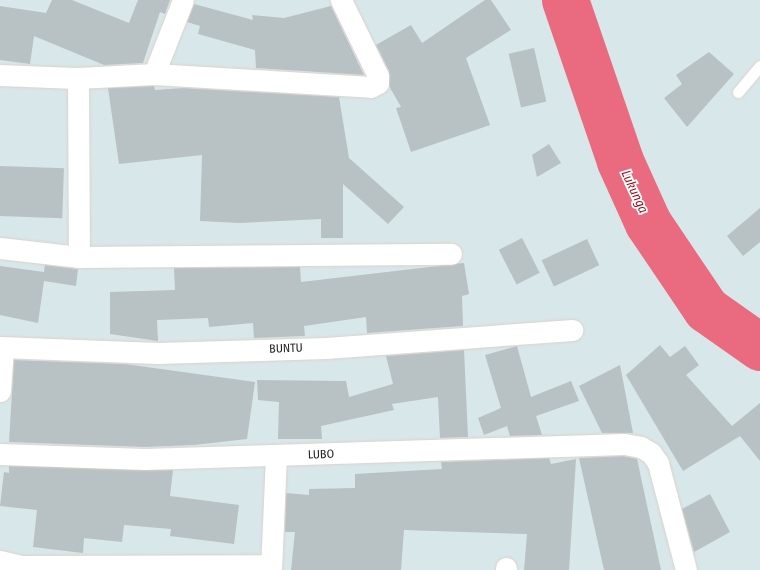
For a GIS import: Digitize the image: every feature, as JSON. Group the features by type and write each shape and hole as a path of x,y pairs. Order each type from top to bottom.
{"street":[{"path":"154,74 183,0"},
{"path":"0,75 78,78 154,74 371,87 378,83 378,76 342,0"},
{"path":"78,78 79,257"},
{"path":"0,248 79,257 451,254"},
{"name":"BUNTU","path":"2,347 158,353 310,349 572,330"},
{"path":"0,391 2,347"},
{"name":"LUBO","path":"0,454 145,459 624,444 641,447 651,453 658,463 686,570"},
{"path":"0,561 21,566 271,567 276,456"}],"lane":[{"path":"738,92 760,66"}],"building":[{"path":"52,0 72,0 129,23 138,0 170,0 165,14 160,12 143,63 104,65 34,36 30,64 0,60 0,6 46,13"},
{"path":"485,0 491,0 511,30 466,58 490,125 411,152 396,108 401,107 389,86 389,71 376,45 411,25 422,43"},
{"path":"194,4 253,20 252,15 284,18 331,6 364,75 256,68 255,50 198,34 200,26 187,22"},
{"path":"534,48 546,102 521,107 509,54"},
{"path":"709,52 734,74 687,127 664,98 682,84 676,75"},
{"path":"154,86 155,90 183,88 339,97 349,158 404,207 388,224 343,184 343,238 321,238 321,219 239,223 200,221 202,155 119,164 108,88"},
{"path":"549,144 561,163 537,177 532,155"},
{"path":"0,166 64,168 62,218 0,216"},
{"path":"760,208 760,242 743,256 727,236"},
{"path":"522,238 540,273 517,285 499,250"},
{"path":"587,239 599,265 554,286 542,260"},
{"path":"464,263 469,294 462,296 463,326 367,333 366,317 304,326 305,336 254,338 253,323 209,327 208,318 157,320 158,341 110,334 110,292 175,290 174,268 300,267 301,282"},
{"path":"45,265 78,269 76,286 44,281 38,323 0,315 0,266 44,272"},
{"path":"660,345 670,357 685,346 699,365 686,375 732,426 760,403 760,461 740,436 683,471 626,375"},
{"path":"517,346 531,397 571,381 579,401 536,416 542,435 510,436 507,426 484,435 478,418 501,408 485,355"},
{"path":"464,350 468,437 440,438 438,397 392,404 394,410 321,426 322,439 278,439 279,402 258,400 257,380 346,381 349,397 393,384 386,356"},
{"path":"14,360 125,364 255,382 247,439 194,445 145,447 9,442"},
{"path":"620,365 633,433 602,433 579,386"},
{"path":"623,456 637,459 661,570 604,570 579,458"},
{"path":"549,458 551,464 576,459 569,570 524,570 527,534 404,530 401,570 291,570 295,532 285,532 286,493 309,495 309,489 355,488 355,474 442,469 441,462"},
{"path":"9,466 173,470 170,496 239,505 234,544 170,536 171,529 124,525 122,542 84,538 83,553 33,547 37,510 0,506 4,472 9,473"},
{"path":"710,494 730,532 694,552 682,509"}],"waterway":[{"name":"Lukunga","path":"565,0 620,161 648,223 706,309 760,347"}]}
